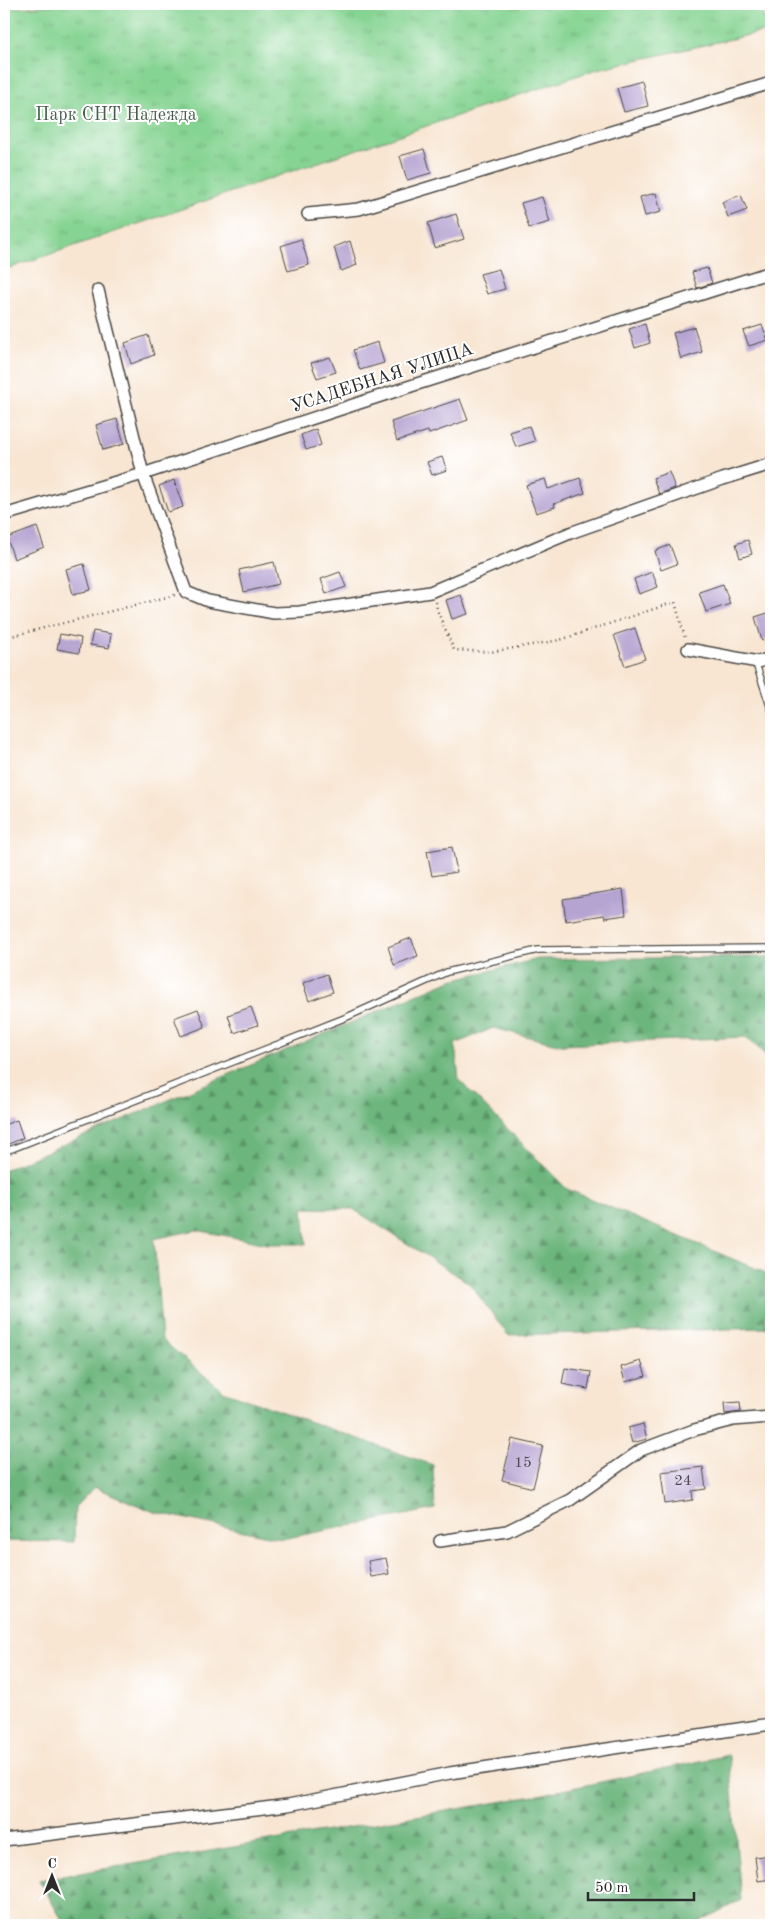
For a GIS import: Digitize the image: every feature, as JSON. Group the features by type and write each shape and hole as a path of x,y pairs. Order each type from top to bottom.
{"street":[{"path":"308,214 359,209 771,83"},
{"name":"УСАДЕБНАЯ УЛИЦА","path":"4,515 143,474 417,384 771,272"},
{"path":"98,290 143,474 186,592 208,601 274,613 300,612 434,590 570,533 771,464"},
{"path":"688,649 755,661 771,658"},
{"path":"440,1541 507,1531 570,1500 641,1450 694,1430 733,1420 771,1417"},
{"path":"4,1840 288,1804 450,1773 771,1724"}],"lane":[{"path":"755,661 771,709"},
{"path":"4,1152 346,1017 447,972 538,950 771,948"}],"path":[{"path":"434,590 437,610 454,650 491,652 560,640 675,602 688,649"},
{"path":"4,638 186,592"}],"green space":[{"name":"Парк СНТ Надежда","path":"67,4 761,4 767,31 597,69 4,270 4,9"},
{"path":"771,957 771,1060 746,1037 561,1045 493,1028 455,1044 459,1080 567,1189 766,1273 766,1328 508,1335 469,1283 353,1209 303,1208 306,1244 268,1244 196,1230 154,1239 162,1340 223,1391 433,1465 435,1509 282,1539 154,1512 94,1487 75,1507 74,1542 4,1541 4,1170 451,980 538,959"},
{"path":"729,1755 741,1900 693,1925 65,1925 39,1880 534,1796"}],"building":[{"path":"642,81 648,106 624,112 617,88"},
{"path":"424,149 431,173 407,180 400,156"},
{"path":"656,193 661,212 645,216 640,197"},
{"path":"741,195 747,210 728,217 722,202"},
{"path":"542,197 550,222 529,228 521,203"},
{"path":"456,214 464,239 435,248 428,223"},
{"path":"301,239 309,265 288,271 281,246"},
{"path":"350,241 357,265 341,271 334,247"},
{"path":"707,268 712,283 697,288 692,272"},
{"path":"499,269 505,289 487,294 480,274"},
{"path":"645,324 650,343 635,348 629,329"},
{"path":"762,325 768,340 749,346 743,331"},
{"path":"694,327 702,352 681,359 673,333"},
{"path":"148,335 154,355 131,364 125,343"},
{"path":"378,342 384,363 360,370 353,350"},
{"path":"330,357 336,372 317,378 311,363"},
{"path":"460,399 468,420 429,434 428,431 397,441 391,422"},
{"path":"117,419 124,444 103,450 96,425"},
{"path":"529,426 535,441 516,447 510,432"},
{"path":"316,429 321,445 306,450 301,435"},
{"path":"442,457 447,470 432,475 427,462"},
{"path":"669,472 675,488 659,494 653,478"},
{"path":"580,478 585,493 554,504 555,507 536,513 526,485 545,479 548,489"},
{"path":"174,480 183,507 168,512 159,486"},
{"path":"37,527 44,547 14,559 7,538"},
{"path":"748,540 752,554 740,558 736,544"},
{"path":"670,545 677,564 661,570 655,551"},
{"path":"274,562 279,584 244,592 239,570"},
{"path":"84,564 91,590 73,594 66,569"},
{"path":"340,572 346,587 326,594 321,579"},
{"path":"652,572 658,587 639,594 634,579"},
{"path":"723,584 730,604 706,612 699,592"},
{"path":"461,595 468,614 452,619 446,600"},
{"path":"771,612 771,638 762,641 755,617"},
{"path":"635,628 645,659 625,666 614,635"},
{"path":"93,631 111,634 109,648 90,645"},
{"path":"60,634 81,638 79,653 57,649"},
{"path":"452,847 457,872 432,876 427,851"},
{"path":"623,889 626,915 605,918 604,915 566,921 563,899"},
{"path":"411,938 418,956 394,965 388,947"},
{"path":"327,974 333,992 309,1001 303,983"},
{"path":"251,1007 258,1025 234,1033 228,1015"},
{"path":"198,1009 205,1027 181,1036 174,1018"},
{"path":"17,1120 23,1138 4,1146 4,1125"},
{"path":"641,1361 646,1376 625,1382 621,1367"},
{"path":"565,1368 591,1372 588,1389 562,1384"},
{"path":"740,1402 741,1412 725,1414 724,1403"},
{"path":"643,1424 647,1439 632,1443 628,1428"},
{"path":"512,1439 543,1446 533,1488 502,1480"},
{"path":"703,1467 706,1489 692,1491 693,1500 665,1504 661,1472"},
{"path":"386,1558 389,1574 371,1577 368,1561"},
{"path":"771,1855 771,1879 758,1881 755,1857"}]}
